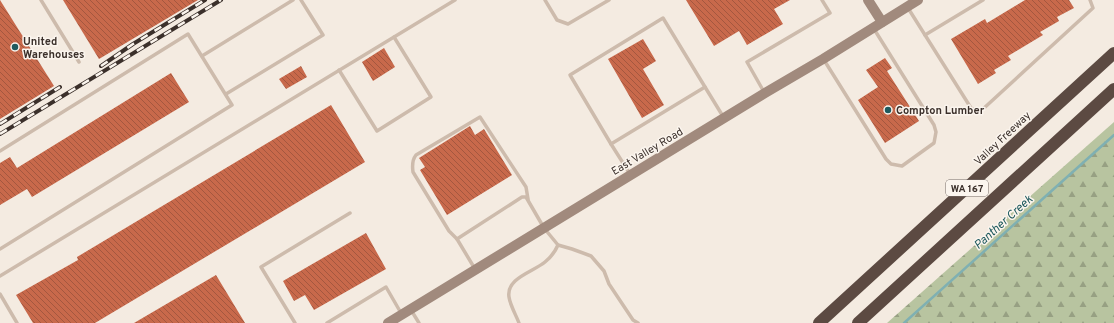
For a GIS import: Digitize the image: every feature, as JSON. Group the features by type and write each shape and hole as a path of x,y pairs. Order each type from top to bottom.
{"highway":[{"name":"Valley Freeway","path":"819,323 1114,53"},
{"name":"WA 167","path":"858,323 1114,89"}],"street":[{"path":"868,0 882,22"},
{"name":"East Valley Road","path":"388,323 918,0"}],"lane":[{"path":"41,0 79,62"},
{"path":"202,56 293,0"},
{"path":"226,94 323,35 302,0"},
{"path":"0,276 455,0"},
{"path":"545,0 557,20 568,24 608,0"},
{"path":"765,93 747,62 830,13 822,0"},
{"path":"925,35 983,0"},
{"path":"907,7 971,108 977,111 983,109 1093,8 1090,0"},
{"path":"630,175 570,75 663,18 724,118"},
{"path":"823,59 886,159 892,164 902,166 934,143 936,132 934,125 872,27"},
{"path":"0,151 188,34 232,105 0,249"},
{"path":"339,70 377,131 431,97 394,37"},
{"path":"611,144 705,87"},
{"path":"476,270 457,239 449,232 413,172 412,163 413,158 416,155 480,117 526,187 528,199 534,213 544,228 558,245 572,248 591,256 604,271 609,284 633,320 638,323"},
{"path":"457,239 522,198 526,197 528,199"},
{"path":"295,323 261,267 350,213"},
{"path":"519,323 509,297 509,290 512,282 545,262 556,251 558,245"},
{"path":"327,323 386,287 406,312 419,323"},
{"path":"0,294 17,323"}],"green space":[{"path":"1114,122 1114,323 887,323"}],"building":[{"name":"United Warehouses","path":"0,0 54,86 0,119"},
{"path":"63,0 198,0 99,59"},
{"path":"686,0 790,0 774,9 783,24 747,45 739,31 714,46"},
{"path":"1025,0 1069,0 1074,8 1057,17 1059,21 1040,32 1043,35 1008,56 1011,60 994,70 996,73 978,84 951,39 985,19 987,23"},
{"path":"643,39 656,61 643,69 664,105 642,118 608,59"},
{"path":"384,48 395,67 373,81 362,62"},
{"name":"Compton Lumber","path":"885,58 892,68 887,71 919,121 885,143 858,100 878,87 866,70"},
{"path":"301,66 307,77 286,89 279,79"},
{"path":"171,73 189,102 32,197 27,189 0,205 0,163 10,157 17,168"},
{"path":"331,105 365,162 95,323 33,323 16,295 78,260 77,257"},
{"path":"470,126 475,135 484,129 512,175 447,215 420,170 425,167 419,158"},
{"path":"366,233 386,269 314,310 305,295 294,301 283,281"},
{"path":"216,275 245,323 134,323"}],"waterway":[{"name":"Panther Creek","path":"904,323 1114,135"}],"railway":[{"path":"101,66 133,44 205,0"},
{"path":"0,134 221,0"},
{"path":"0,124 60,87"}],"place":[{"name":"United Warehouses","path":"15,47"},
{"name":"Compton Lumber","path":"888,110"}]}
